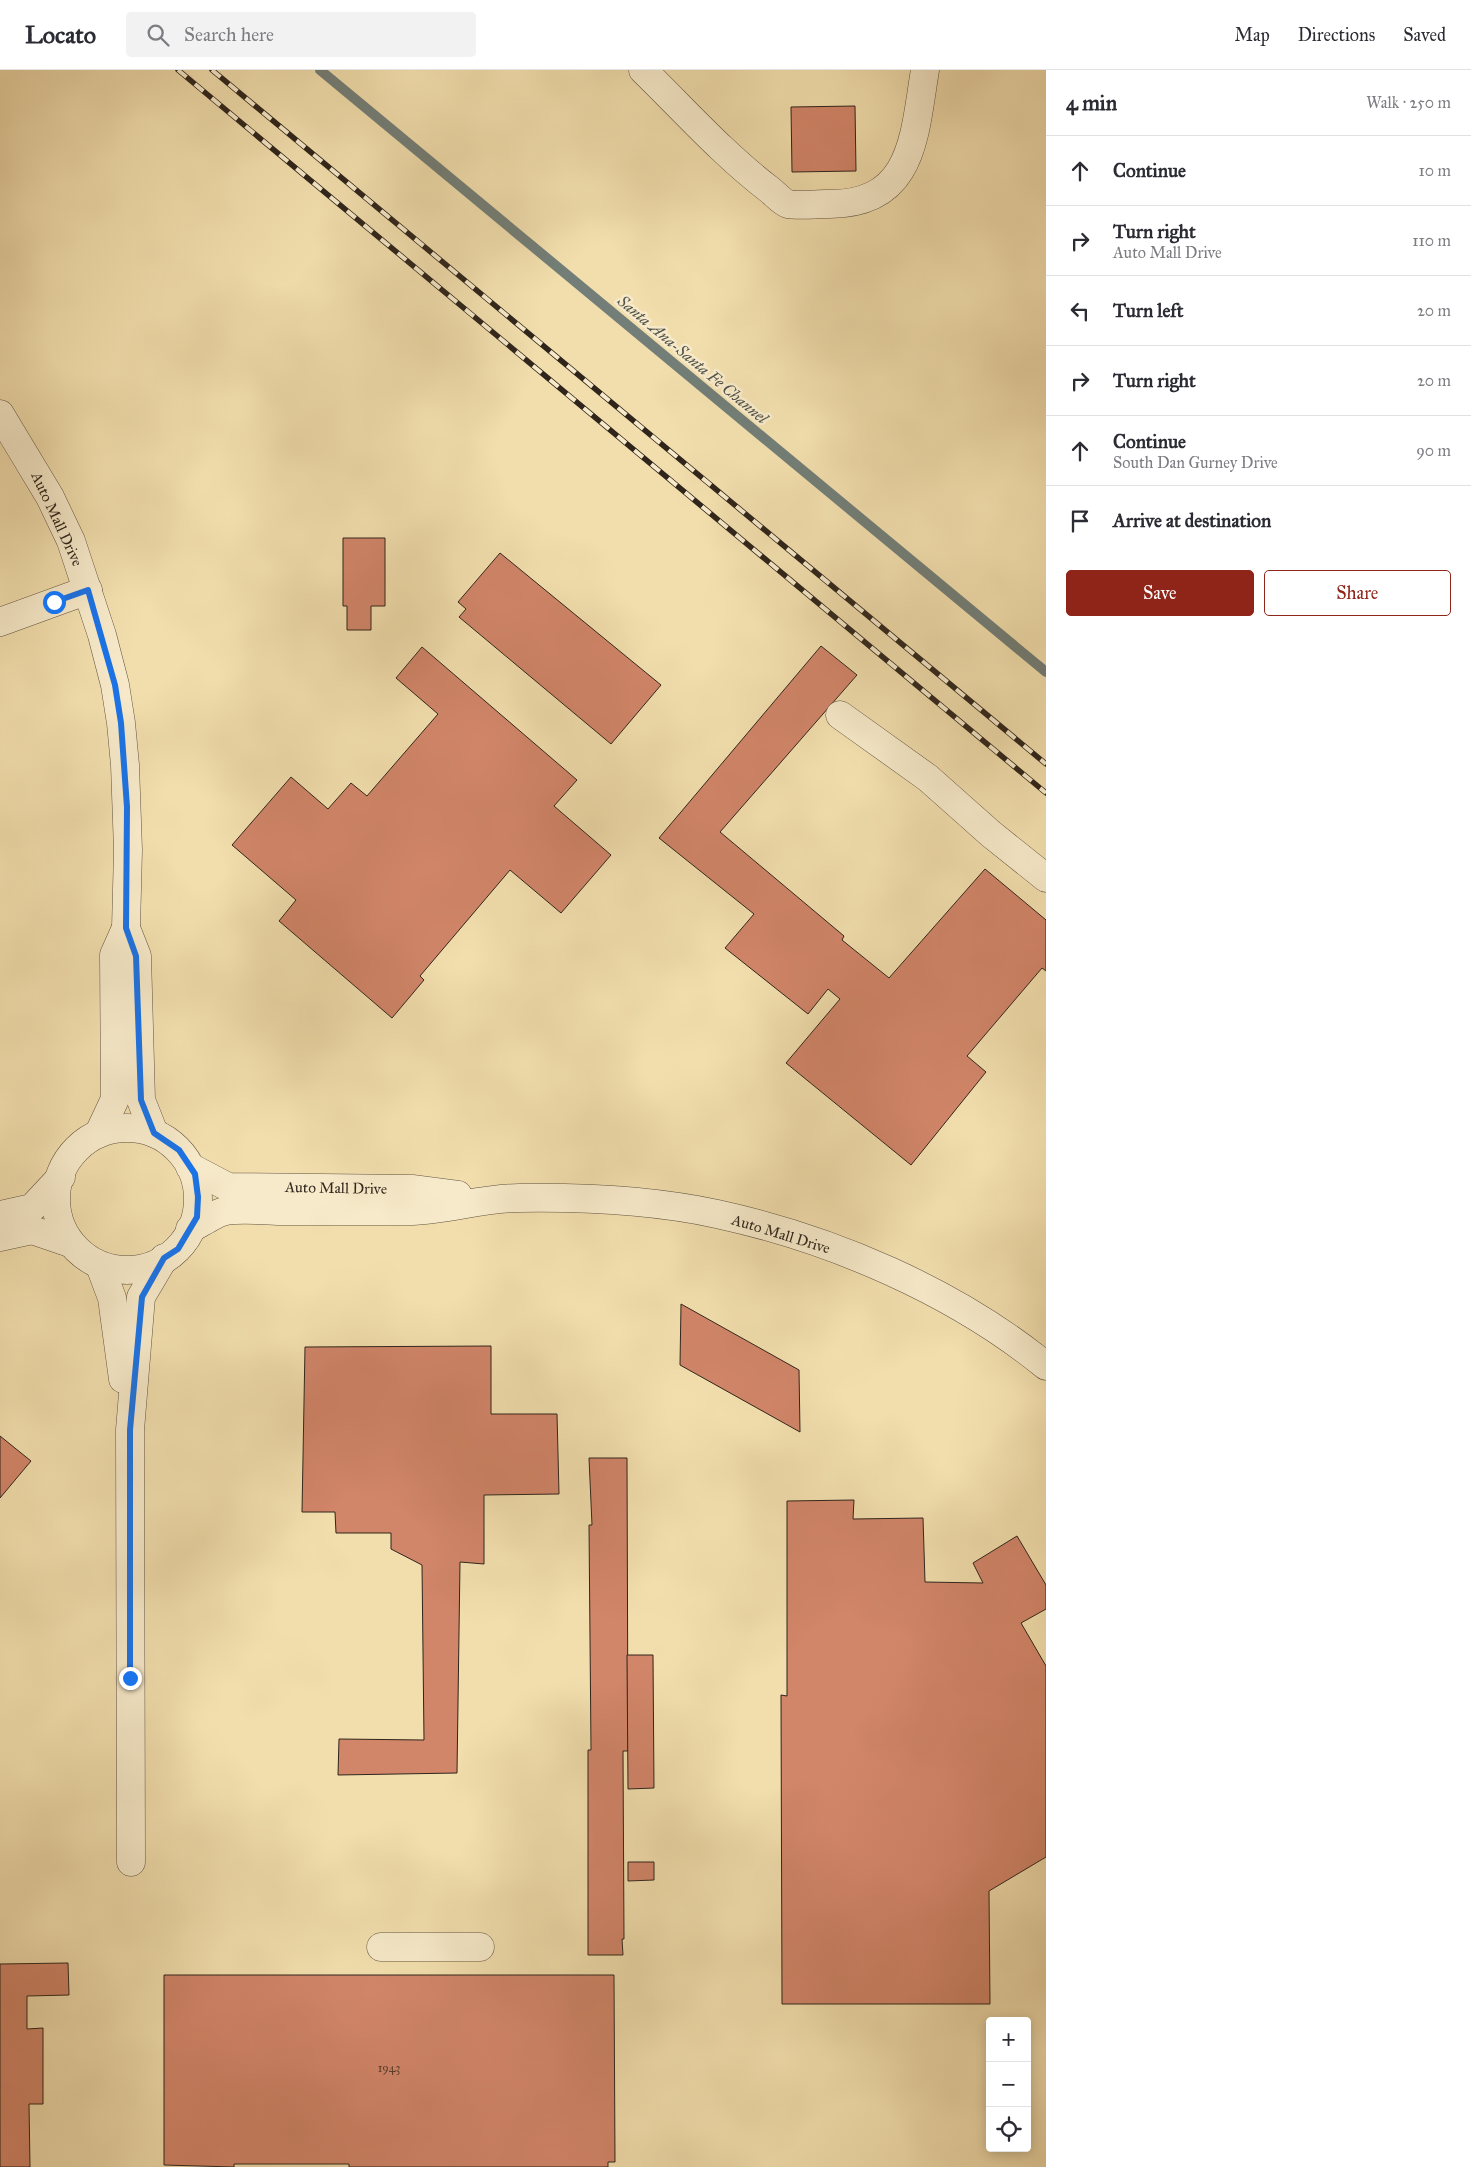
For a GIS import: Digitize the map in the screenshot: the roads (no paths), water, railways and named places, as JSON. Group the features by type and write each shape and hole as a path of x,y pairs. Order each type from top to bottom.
{"street":[{"path":"643,70 750,175 788,204 844,205 878,193 896,178 908,158 914,137 925,70"},
{"name":"Auto Mall Drive","path":"0,414 50,497 70,541 88,590 115,685 121,723 127,807 126,928 136,956 141,1100 154,1133"},
{"path":"0,622 88,590"},
{"path":"840,715 928,778 991,834 1046,878"},
{"name":"Auto Mall Drive","path":"100,1131 115,1099 114,955 126,928"},
{"path":"128,1127 148,1130 154,1133 179,1150 195,1174 198,1197 197,1217 178,1249 146,1268 128,1270 100,1266 80,1254 66,1239 58,1219 54,1198 68,1155 100,1131 128,1127"},
{"name":"Auto Mall Drive","path":"190,1167 228,1187 412,1188 487,1199"},
{"path":"0,1215 32,1208 61,1177"},
{"name":"Auto Mall Drive","path":"190,1229 224,1211 415,1211 487,1199 574,1198 646,1203 717,1214 788,1234 890,1272 935,1293 976,1316 1046,1366"},
{"path":"0,1237 32,1230 70,1243"},
{"path":"131,1862 130,1430 142,1297 164,1258"},
{"path":"100,1266 113,1304 130,1430"},
{"path":"381,1947 480,1947"}],"waterway":[{"name":"Santa Ana-Santa Fe Channel","path":"320,70 1046,672"}],"railway":[{"path":"178,70 1046,793"},
{"path":"212,70 1046,764"}]}
